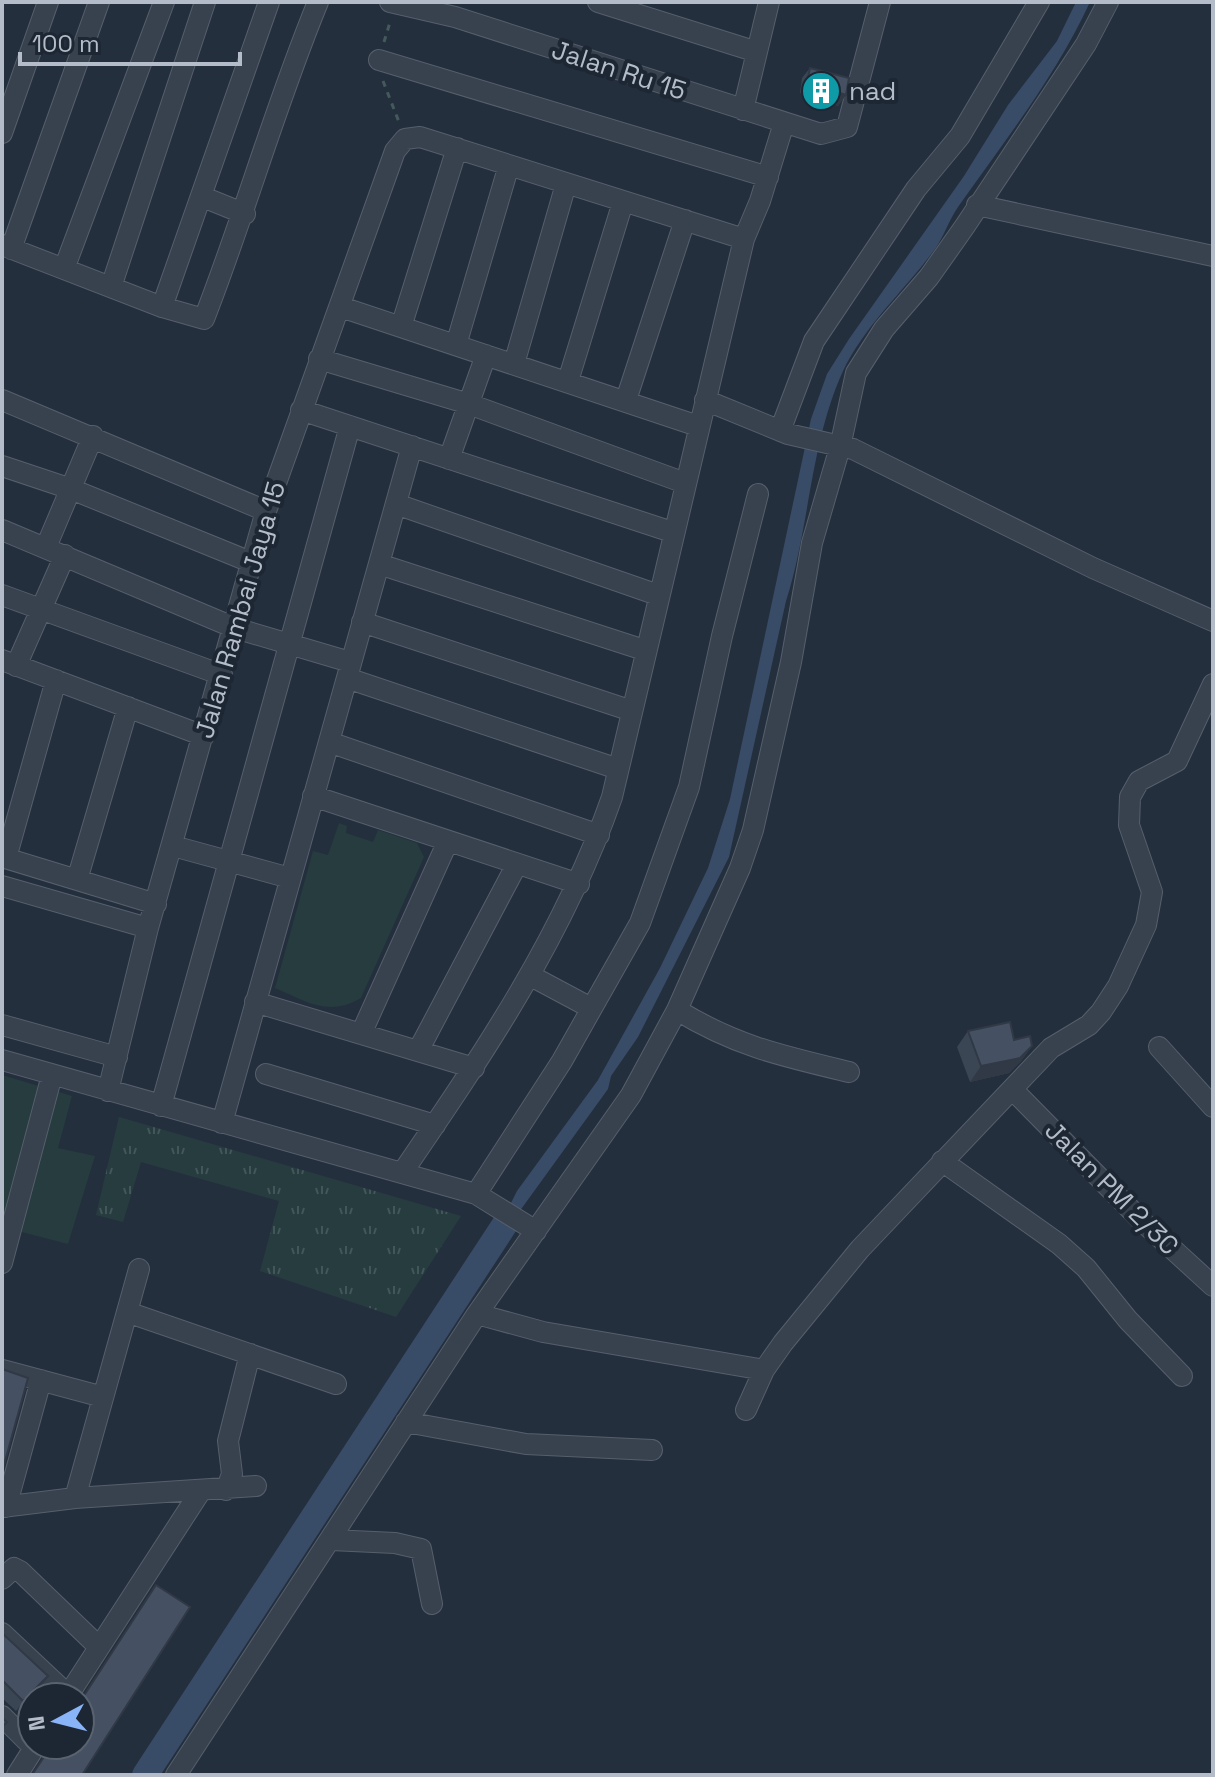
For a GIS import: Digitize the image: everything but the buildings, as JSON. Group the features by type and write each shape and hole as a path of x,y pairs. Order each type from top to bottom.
{"street":[{"path":"2,133 48,2"},
{"path":"99,2 7,247 162,307 204,319 245,214 297,54 318,2"},
{"path":"64,269 164,2"},
{"path":"111,287 205,2"},
{"path":"162,307 269,2"},
{"name":"Jalan Ru 15","path":"390,2 458,10 743,110 821,134 847,127 880,2"},
{"path":"598,2 757,52"},
{"path":"743,110 769,2"},
{"path":"784,432 795,382 814,341 916,189 960,136 1039,2"},
{"path":"176,1775 531,1228 631,1095 677,1010 753,830 791,662 833,445 868,351 929,277 1086,44 1108,2"},
{"path":"379,60 768,177"},
{"path":"402,1173 474,1068 531,976 579,884 599,835 618,769 744,239 768,177 784,123"},
{"name":"Jalan Rambai Jaya 15","path":"108,1091 148,928 266,511 319,359 341,307 377,197 395,151 405,139 420,137 457,148"},
{"path":"401,327 457,148 744,239"},
{"path":"456,345 509,165"},
{"path":"514,364 566,184"},
{"path":"203,197 245,214"},
{"path":"568,381 623,202"},
{"path":"977,205 1213,256"},
{"path":"626,400 685,220"},
{"path":"341,307 698,426"},
{"path":"449,459 486,355"},
{"path":"319,359 469,404 685,483"},
{"path":"2,400 266,511"},
{"path":"705,400 784,432 862,453 1093,568 1213,621"},
{"path":"301,410 672,532"},
{"path":"161,1106 350,426"},
{"path":"93,436 71,489 41,610 9,663 204,736"},
{"path":"222,1123 412,446"},
{"path":"2,466 71,489 253,563"},
{"path":"484,1198 640,923 689,787 722,636 758,494"},
{"path":"396,504 658,595"},
{"path":"2,530 235,628 290,645 348,670 618,769"},
{"path":"379,564 644,650"},
{"path":"2,595 222,675"},
{"path":"362,622 632,711"},
{"path":"56,680 4,858 156,904"},
{"path":"746,1410 764,1370 860,1249 1051,1048 1089,1025 1118,986 1146,925 1152,892 1129,825 1130,797 1139,781 1177,761 1213,684"},
{"path":"77,880 128,707"},
{"path":"329,742 599,835"},
{"path":"313,796 579,884"},
{"path":"361,1034 448,841"},
{"path":"173,846 290,878"},
{"path":"418,1051 517,864"},
{"path":"3,889 148,928"},
{"path":"531,976 591,1008"},
{"path":"255,1002 474,1068"},
{"path":"677,1010 719,1036 746,1046 849,1072"},
{"path":"2,1025 117,1057"},
{"path":"1159,1047 1213,1107"},
{"path":"2,1060 484,1198 531,1228"},
{"path":"266,1074 435,1125"},
{"path":"2,1263 5,1240 52,1075"},
{"name":"Jalan PM 2/3C","path":"1012,1089 1143,1222 1213,1286"},
{"path":"942,1161 1059,1244 1086,1268 1128,1320 1182,1376"},
{"path":"75,1498 139,1269"},
{"path":"127,1312 336,1384"},
{"path":"477,1314 543,1332 764,1370"},
{"path":"226,1490 232,1474 228,1441 250,1354"},
{"path":"2,1370 103,1397"},
{"path":"41,1380 4,1507 75,1498 256,1486"},
{"path":"406,1422 526,1444 652,1450"},
{"path":"77,1681 200,1492"},
{"path":"331,1540 395,1543 421,1549 432,1604"},
{"path":"2,1579 14,1568 20,1571 99,1647"},
{"path":"2,1633 52,1681"}],"green space":[{"path":"339,823 347,826 346,833 373,842 378,830 417,843 424,857 361,998 349,1004 328,1007 275,988 313,851 328,855"},
{"path":"2,1075 72,1096 58,1148 95,1156 68,1244 2,1227"},
{"path":"119,1117 461,1216 396,1317 260,1271 279,1201 141,1162 123,1222 96,1215"}],"water":[{"path":"1076,2 1090,2 1046,82 958,207 935,249 874,323 843,371 832,398 817,456 794,573 729,857 638,1037 611,1076 608,1089 501,1237 496,1233 517,1191 598,1080 660,968 708,868 730,799 811,419 827,374 964,176 1008,105 1057,41"}],"waterway":[{"path":"145,1775 507,1221"}],"place":[{"name":"nad","path":"821,91"}]}
